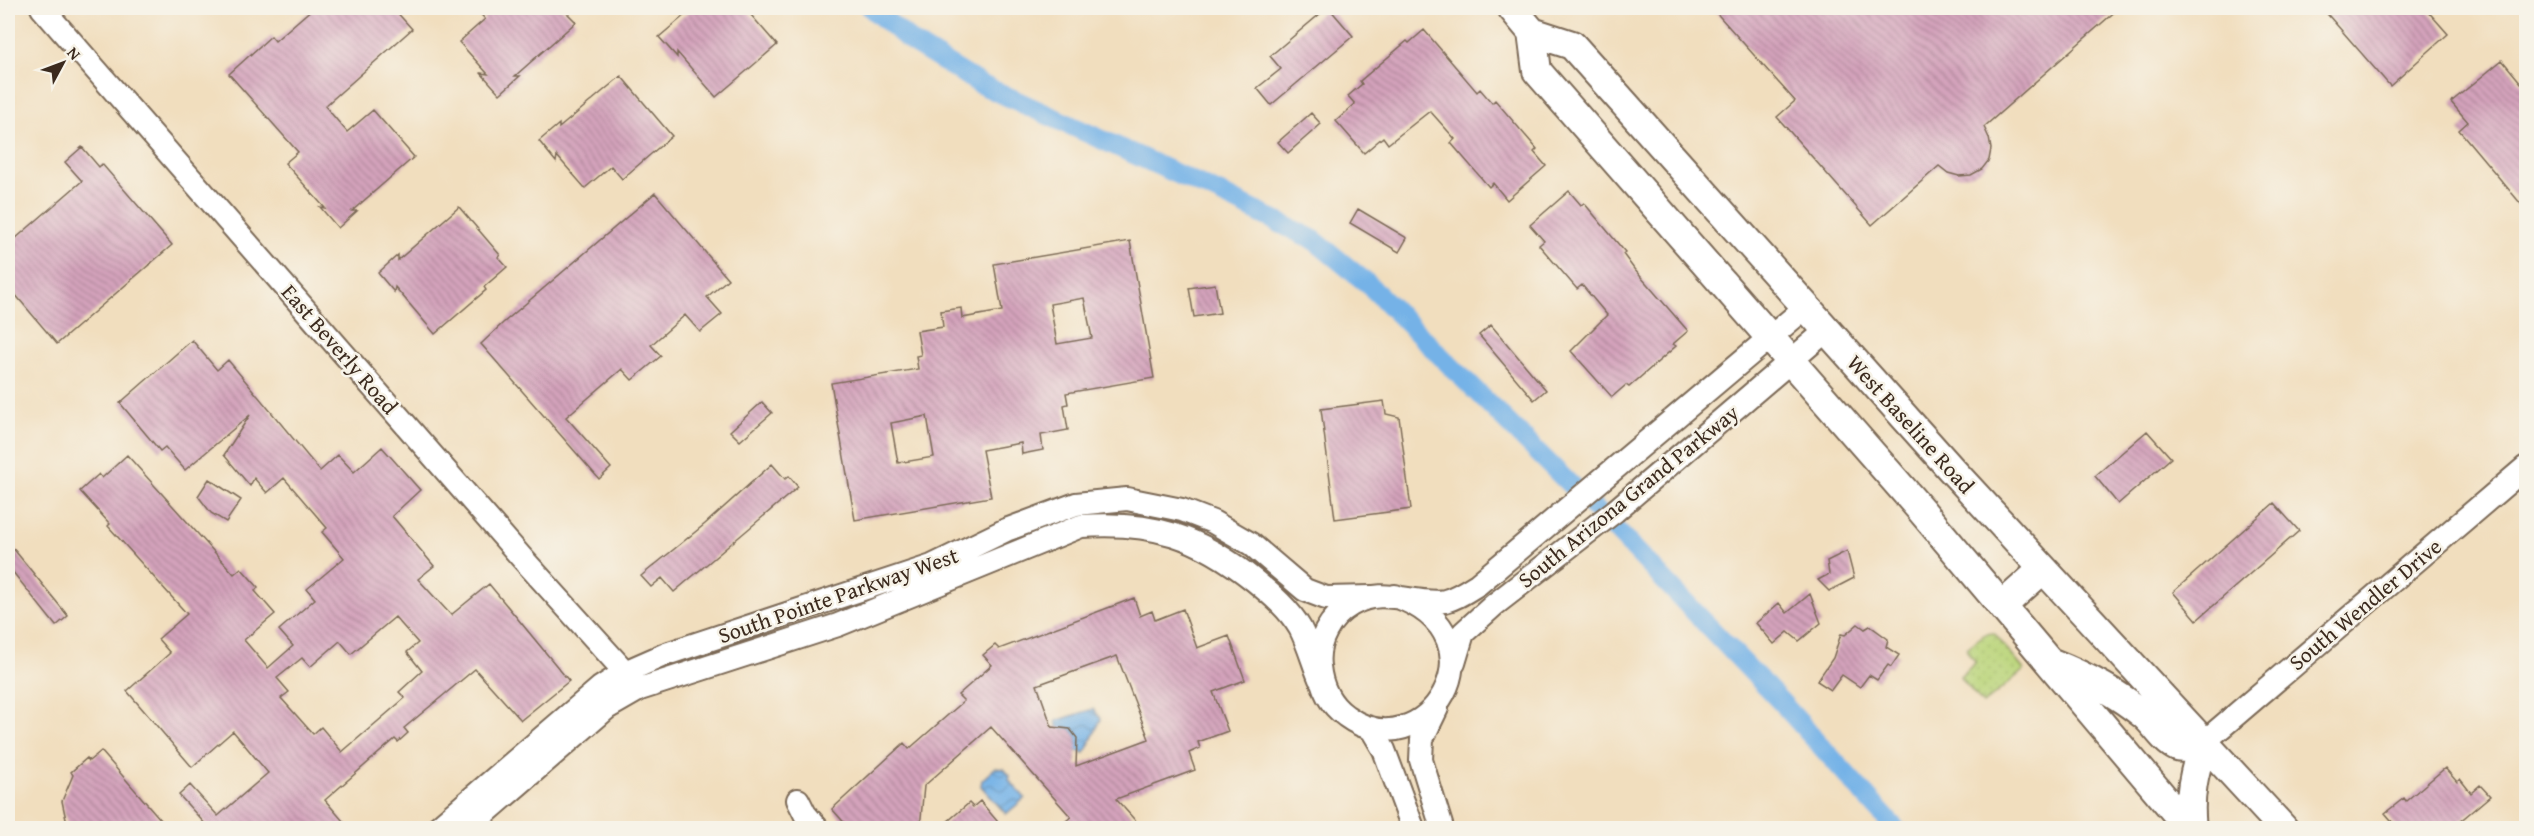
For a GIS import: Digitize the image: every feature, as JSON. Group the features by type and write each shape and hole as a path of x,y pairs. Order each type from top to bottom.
{"main road":[{"path":"1512,8 1532,32 1537,71 1770,336 2190,828"},
{"name":"West Baseline Road","path":"1532,32 1572,45 2043,569 2283,828"},
{"path":"2002,606 2043,569"},
{"path":"2047,661 2080,674 2118,695 2146,716 2175,746 2183,748 2204,742"},
{"path":"2190,828 2191,788 2194,770 2204,742"}],"street":[{"name":"East Beverly Road","path":"42,8 507,540 633,680"},
{"name":"South Arizona Grand Parkway","path":"1439,702 1426,716 1409,725 1390,730 1371,728 1353,722 1338,711 1327,696 1320,679 1318,657 1323,636 1335,618 1352,604 1372,597 1395,596 1443,601 1455,598 1478,584 1806,307"},
{"name":"South Arizona Grand Parkway","path":"1442,828 1421,760 1422,739 1451,676 1462,633 1494,605 1616,511 1827,330"},
{"name":"South Wendler Drive","path":"2204,742 2526,467"},
{"name":"South Pointe Parkway West","path":"468,828 607,708 633,680 666,654 932,566 1006,531 1076,504 1127,499 1182,510 1213,522 1251,544 1305,590 1326,598 1372,597"},
{"name":"South Pointe Parkway West","path":"437,828 600,688 838,625 1081,526 1120,523 1169,533 1200,543 1231,561 1289,611 1301,629 1320,679"},
{"name":"South Arizona Grand Parkway","path":"1395,596 1416,603 1433,616 1445,634 1452,655 1451,676"},
{"path":"1371,728 1384,750 1413,828"},
{"path":"798,800 805,814 817,828"}],"green space":[{"path":"1994,633 2024,670 1983,704 1960,677 1976,662 1967,648 1985,634"}],"water":[{"path":"1093,709 1101,719 1085,753 1075,750 1077,738 1070,729 1058,729 1056,721"},
{"path":"995,768 1004,769 1010,776 1009,780 1025,798 1006,814 981,786 982,780"}],"building":[{"path":"313,8 393,8 412,29 325,106 347,132 373,110 414,157 352,211 357,211 338,228 320,207 325,208 285,163 298,152 229,74 271,36 275,41"},
{"path":"475,8 562,8 576,22 515,76 520,76 500,94 481,73 488,74 459,42 485,19"},
{"path":"693,8 745,8 777,45 716,97 677,52 677,57 659,37"},
{"path":"1327,8 1353,36 1271,105 1257,88 1281,69 1270,56"},
{"path":"1712,8 2119,8 1984,127 1991,149 1989,160 1982,169 1971,175 1959,176 1948,173 1939,166 1872,225 1777,117 1795,101"},
{"path":"2322,8 2425,8 2448,34 2390,86"},
{"path":"1424,30 1477,92 1480,89 1492,103 1495,100 1537,149 1534,152 1546,166 1507,200 1493,183 1489,187 1451,143 1455,139 1430,111 1388,144 1383,137 1364,153 1336,121 1355,104 1348,96 1362,84 1360,81 1407,41 1409,43"},
{"path":"2502,60 2526,89 2526,210 2459,130 2468,122 2451,102"},
{"path":"621,76 672,136 622,179 611,166 585,188 557,156 556,162 539,141 559,124 559,128"},
{"path":"1311,113 1321,124 1288,153 1278,142"},
{"path":"82,147 99,167 102,164 172,245 57,344 8,286 8,245 82,181 65,162"},
{"path":"1569,191 1581,205 1584,203 1625,252 1623,254 1634,269 1688,331 1673,344 1676,346 1629,387 1626,385 1612,397 1571,351 1607,315 1582,285 1577,289 1539,245 1544,241 1530,225"},
{"path":"655,193 728,279 707,297 722,314 700,332 685,315 651,345 661,356 632,380 622,369 566,417 611,468 599,479 481,344"},
{"path":"459,207 500,255 498,257 507,267 484,287 486,290 435,334 395,287 394,292 378,273 398,255 398,260"},
{"path":"1358,209 1407,238 1399,252 1350,223"},
{"path":"1130,241 1154,378 1066,393 1068,404 1064,405 1068,430 1041,435 1043,450 1022,454 1021,443 982,450 991,497 855,520 831,383 918,369 916,356 921,355 917,331 943,327 941,311 961,308 962,318 1002,311 994,264","holes":["1084,298 1092,338 1057,344 1050,304","927,416 934,457 898,463 891,423"]},
{"path":"1215,284 1220,313 1194,317 1189,288"},
{"path":"1491,325 1546,390 1534,400 1479,335"},
{"path":"192,340 217,370 228,360 320,471 338,455 354,472 382,447 420,490 392,516 434,566 418,579 451,615 489,584 569,681 521,720 475,669 404,728 408,733 398,742 395,739 325,800 349,828 203,828 207,826 179,795 190,785 218,816 268,773 233,731 192,767 127,691 170,653 158,639 187,614 108,526 110,524 80,491 99,474 102,478 127,455 234,574 241,568 258,587 255,591 275,614 244,640 268,668 293,646 279,630 315,599 307,589 344,558 322,532 327,528 284,478 267,493 254,478 250,486 224,455 250,415 185,470 165,447 160,451 120,403","holes":["395,617 418,643 407,652 422,671 399,692 405,698 342,752 321,727 313,734 281,698 289,692 277,678 302,658 310,667 340,641 351,654"]},
{"path":"1384,401 1386,414 1399,417 1411,509 1335,519 1321,409"},
{"path":"762,402 772,413 740,441 730,431"},
{"path":"2147,431 2171,458 2118,504 2095,476"},
{"path":"772,464 785,479 789,476 798,487 674,592 662,578 651,587 641,576 705,524"},
{"path":"209,479 241,500 226,522 211,513 198,496"},
{"path":"2274,503 2299,531 2197,620 2173,592"},
{"path":"8,542 68,616 56,626 8,566"},
{"path":"1847,551 1854,578 1829,591 1818,580 1829,574 1827,561"},
{"path":"1810,594 1821,623 1799,641 1788,632 1774,644 1756,623 1779,603 1787,613"},
{"path":"1134,598 1140,616 1152,611 1155,620 1183,609 1197,648 1229,636 1245,680 1213,692 1228,731 1198,742 1200,748 1189,753 1195,770 1116,799 1142,828 1057,828 1071,817 991,727 924,786 920,828 849,828 832,809 904,743 909,749 964,701 958,695 992,665 983,655 995,645 999,649","holes":["1117,656 1149,739 1076,766 1077,738 1070,729 1052,727 1037,685"]},
{"path":"1858,624 1865,629 1870,626 1888,639 1886,647 1899,655 1891,667 1888,665 1877,680 1869,675 1860,687 1842,675 1831,690 1817,681 1833,658 1841,634 1845,635"},
{"path":"101,751 168,828 72,828 67,824 62,801 73,775 71,772 87,758 89,761"},
{"path":"2445,768 2457,782 2460,779 2471,793 2480,785 2490,796 2452,828 2398,828 2385,813 2404,798 2406,801"},
{"path":"980,801 1003,828 940,828 969,803 973,807"}],"waterway":[{"path":"871,8 913,43 980,84 1221,194 1314,240 1368,284 1613,527 1781,702 1895,828"}]}
